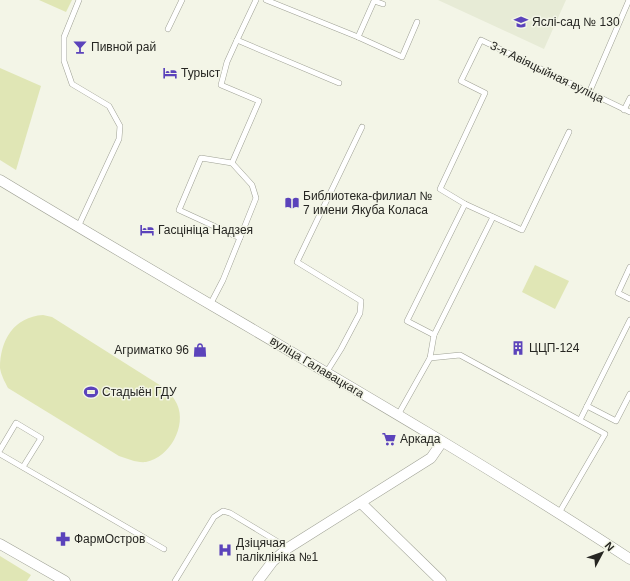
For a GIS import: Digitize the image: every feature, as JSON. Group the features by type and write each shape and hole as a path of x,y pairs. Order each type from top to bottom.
{"street":[{"name":"вуліца Галавацкага","path":"0,180 398,415 559,513 630,559"},
{"path":"258,581 273,562 288,548 431,458 442,442"},
{"path":"361,503 441,581"},
{"path":"0,544 65,581"}],"lane":[{"path":"78,227 120,139 120,126 110,106 72,84 64,61 64,37 79,0"},
{"path":"168,30 182,0"},
{"path":"232,163 259,101 220,85 227,62 256,0"},
{"path":"266,0 358,37 402,57 417,22"},
{"path":"589,93 629,0"},
{"path":"358,37 374,1 383,4"},
{"path":"237,40 339,83"},
{"name":"3-я Авіяцыйная вуліца","path":"569,132 522,230 465,204 440,188 485,93 461,81 481,40 630,112"},
{"path":"624,110 630,98"},
{"path":"326,373 360,313 361,301 297,262 362,127"},
{"path":"210,305 223,280 240,238 256,198 252,185 232,163 201,158 179,210 240,238"},
{"path":"434,335 407,321 465,204"},
{"path":"398,415 430,358 434,335 493,217"},
{"path":"630,267 628,279 618,293 630,299"},
{"path":"580,420 630,320"},
{"path":"430,358 460,355 605,434 559,513"},
{"path":"587,406 616,421 630,394"},
{"path":"0,450 16,423 41,438 24,467"},
{"path":"0,454 164,549"},
{"path":"175,581 214,517 223,511 230,513 288,548"}],"shaded area":[{"name":"Яслі-сад № 130","path":"438,0 566,0 544,49"}],"green space":[{"path":"39,0 72,0 66,12"},
{"path":"0,68 41,86 16,170 0,160"},
{"path":"535,265 569,281 555,309 522,292"},
{"name":"Стадыён ГДУ","path":"43,315 52,317 169,392 177,404 180,413 180,422 174,439 162,454 155,459 146,462 119,456 8,388 0,368 6,339 17,325 24,320"},
{"path":"0,556 31,575 27,581 0,581"}],"place":[{"name":"Яслі-сад № 130","path":"521,22"},
{"name":"Пивной рай","path":"80,47"},
{"name":"Турыст","path":"170,73"},
{"name":"Библиотека-филиал № 7 имени Якуба Коласа","path":"292,203"},
{"name":"Гасцініца Надзея","path":"147,230"},
{"name":"ЦЦП-124","path":"518,348"},
{"name":"Агриматко 96","path":"200,350"},
{"name":"Стадыён ГДУ","path":"91,392"},
{"name":"Аркада","path":"389,439"},
{"name":"ФармОстров","path":"63,539"},
{"name":"Дзіцячая паліклініка №1","path":"225,550"}]}
